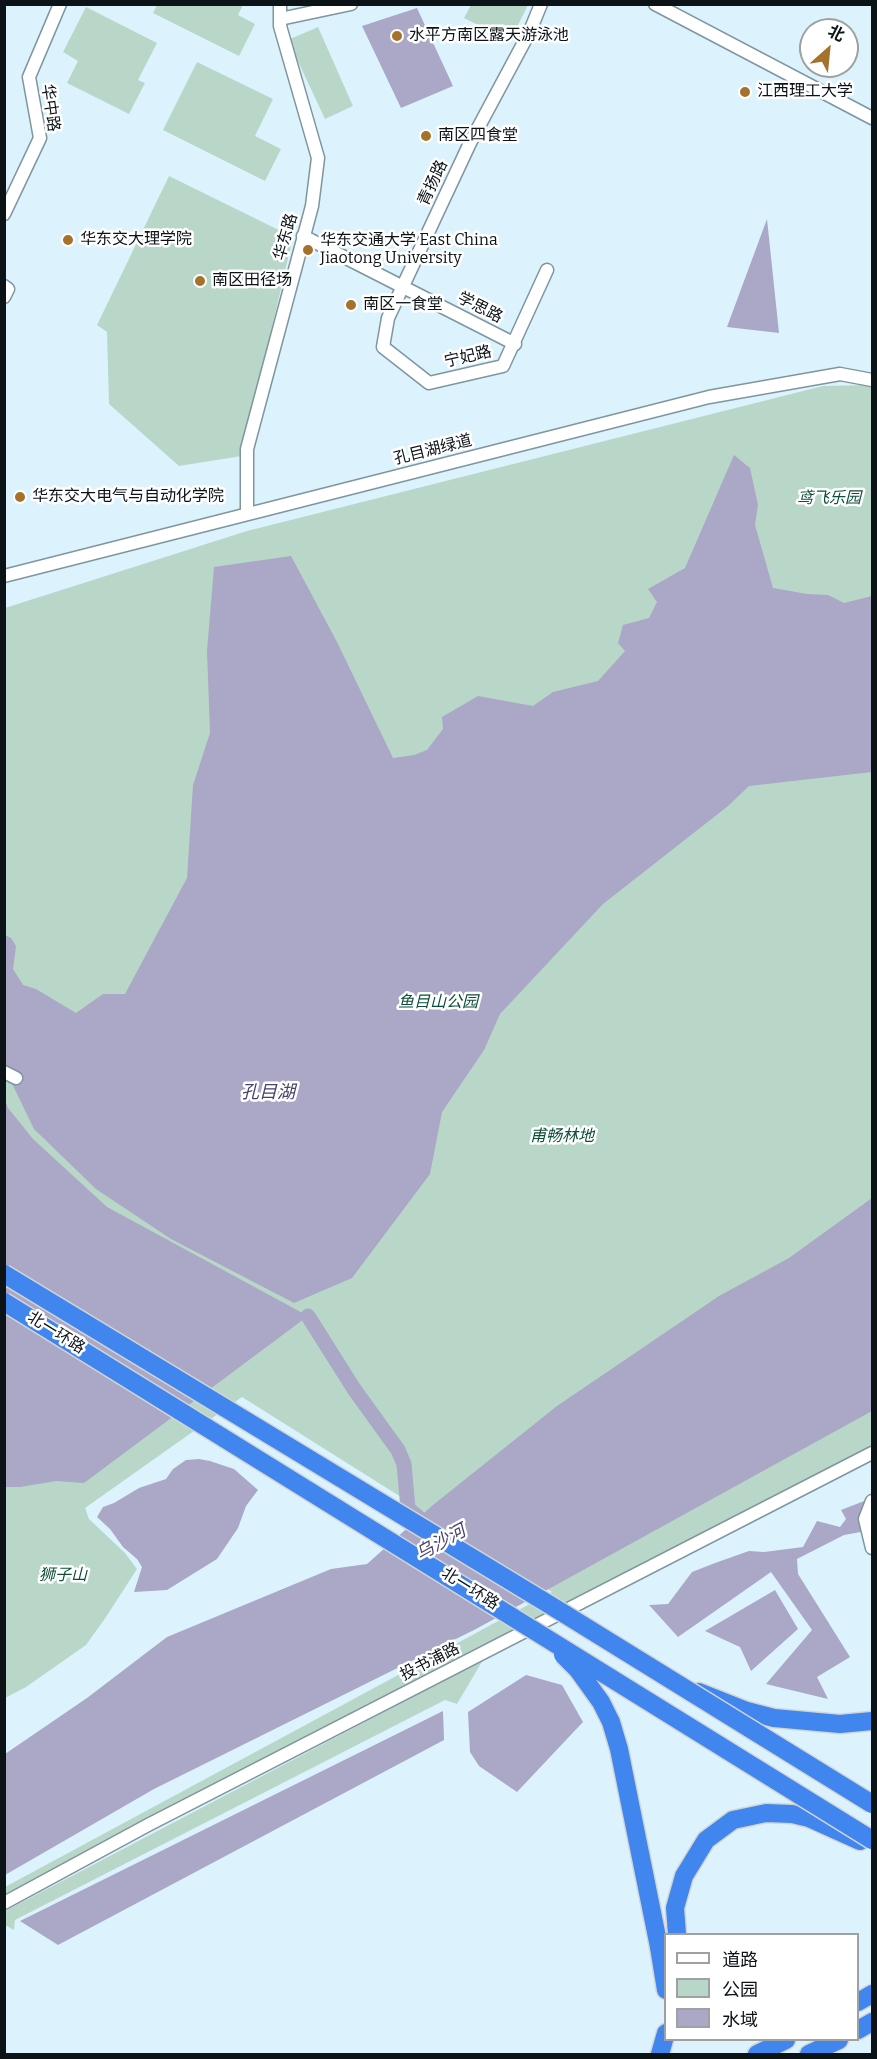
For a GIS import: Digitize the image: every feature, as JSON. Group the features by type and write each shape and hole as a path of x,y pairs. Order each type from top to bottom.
{"highway":[{"name":"北一环路","path":"4,1274 873,1804"},
{"name":"北一环路","path":"4,1302 873,1840"},
{"path":"420,1558 458,1590 560,1653 578,1670 601,1702 611,1722 619,1749 664,1978"},
{"path":"674,1682 774,1719 840,1724 873,1721"},
{"path":"677,1933 675,1908 684,1876 706,1840 733,1820 766,1813 792,1814 809,1818 845,1833 873,1848"},
{"path":"859,2001 873,1994"},
{"path":"859,2029 873,2022"},
{"path":"660,2055 664,2040"},
{"path":"757,2055 784,2041"},
{"path":"809,2055 836,2041"}],"street":[{"name":"华中路","path":"4,214 40,138 29,77 60,4"},
{"name":"华东路","path":"247,514 247,449 312,206 318,158 280,26 280,4"},
{"path":"280,19 351,4"},
{"name":"青扬路","path":"382,347 388,318 470,143 530,31 541,4"},
{"path":"655,4 873,118"},
{"name":"学思路","path":"303,236 515,344"},
{"name":"宁妃路","path":"382,347 429,383 503,366 547,270"},
{"path":"4,286 9,289 4,297"},
{"name":"孔目湖绿道","path":"4,576 710,397 840,374 873,380"},
{"name":"投书浦路","path":"4,1903 148,1825 873,1453"},
{"path":"873,1501 865,1519 873,1548"}],"green space":[{"path":"471,4 528,5 510,41 464,18"},
{"path":"157,5 243,5 238,15 255,24 239,56 153,13"},
{"path":"86,7 157,43 138,80 145,83 129,114 67,83 78,61 63,52"},
{"path":"318,27 353,106 325,119 288,40"},
{"path":"197,62 273,99 255,136 281,149 265,181 163,130"},
{"name":"南区田径场","path":"169,176 293,237 242,456 179,466 109,404 107,332 97,325"},
{"name":"鱼目山公园","path":"872,385 872,1448 5,1901 5,1887 552,1592 242,1397 85,1508 89,1519 125,1553 137,1569 86,1645 26,1687 5,1698 5,608 247,531 823,386"},
{"path":"483,1660 457,1704 445,1700 15,1920 14,1930 5,1925 7,1910"}],"water":[{"path":"417,8 453,86 401,108 362,26"},
{"path":"767,219 779,333 727,327"},
{"name":"孔目湖","path":"734,455 750,468 758,505 755,525 773,588 828,595 844,603 872,596 872,772 749,786 728,806 603,904 500,1014 484,1050 442,1112 430,1174 352,1278 294,1303 171,1239 96,1189 34,1129 5,1069 5,935 11,938 16,946 13,969 23,985 36,989 76,1013 103,994 125,994 187,878 193,785 210,733 207,651 214,567 291,556 337,642 393,758 414,755 427,750 443,729 442,717 478,696 533,706 553,692 598,681 625,651 618,643 623,625 649,618 657,602 648,589 685,568"},
{"path":"4,1097 8,1108 33,1139 107,1207 308,1316 84,1483 56,1481 5,1487"},
{"name":"乌沙河","path":"872,1198 872,1411 476,1629 154,1789 5,1875 5,1754 87,1698 167,1637 331,1569 367,1564 433,1505 557,1406 719,1296 789,1258"},
{"path":"199,1459 234,1469 258,1490 246,1506 238,1528 217,1559 167,1590 134,1592 142,1567 97,1517 103,1507 139,1488 166,1479 173,1469 186,1460"},
{"path":"872,1498 872,1530 844,1535 797,1559 798,1574 850,1657 817,1677 828,1699 766,1684 812,1630 771,1572 678,1637 649,1605 668,1604 692,1572 715,1563 749,1551 764,1552 803,1547 817,1521 840,1527 846,1519 841,1510"},
{"path":"775,1590 798,1629 751,1671 740,1647 705,1631"},
{"path":"526,1675 562,1685 583,1722 517,1792 479,1766 470,1752 468,1712"},
{"path":"443,1711 444,1740 58,1945 20,1921"}],"waterway":[{"path":"308,1316 354,1389 398,1450 404,1464 408,1509 422,1520"}],"place":[{"name":"水平方南区露天游泳池","path":"397,36"},
{"name":"江西理工大学","path":"745,92"},
{"name":"南区四食堂","path":"426,136"},
{"name":"华东交大理学院","path":"68,240"},
{"name":"华东交通大学 East China Jiaotong University","path":"308,250"},
{"name":"南区田径场","path":"200,281"},
{"name":"南区一食堂","path":"351,305"},
{"name":"华东交大电气与自动化学院","path":"20,497"}],"park label":[{"name":"鸢飞乐园","path":"829,499"},
{"name":"甫畅林地","path":"562,1137"},
{"name":"狮子山","path":"63,1576"}]}
